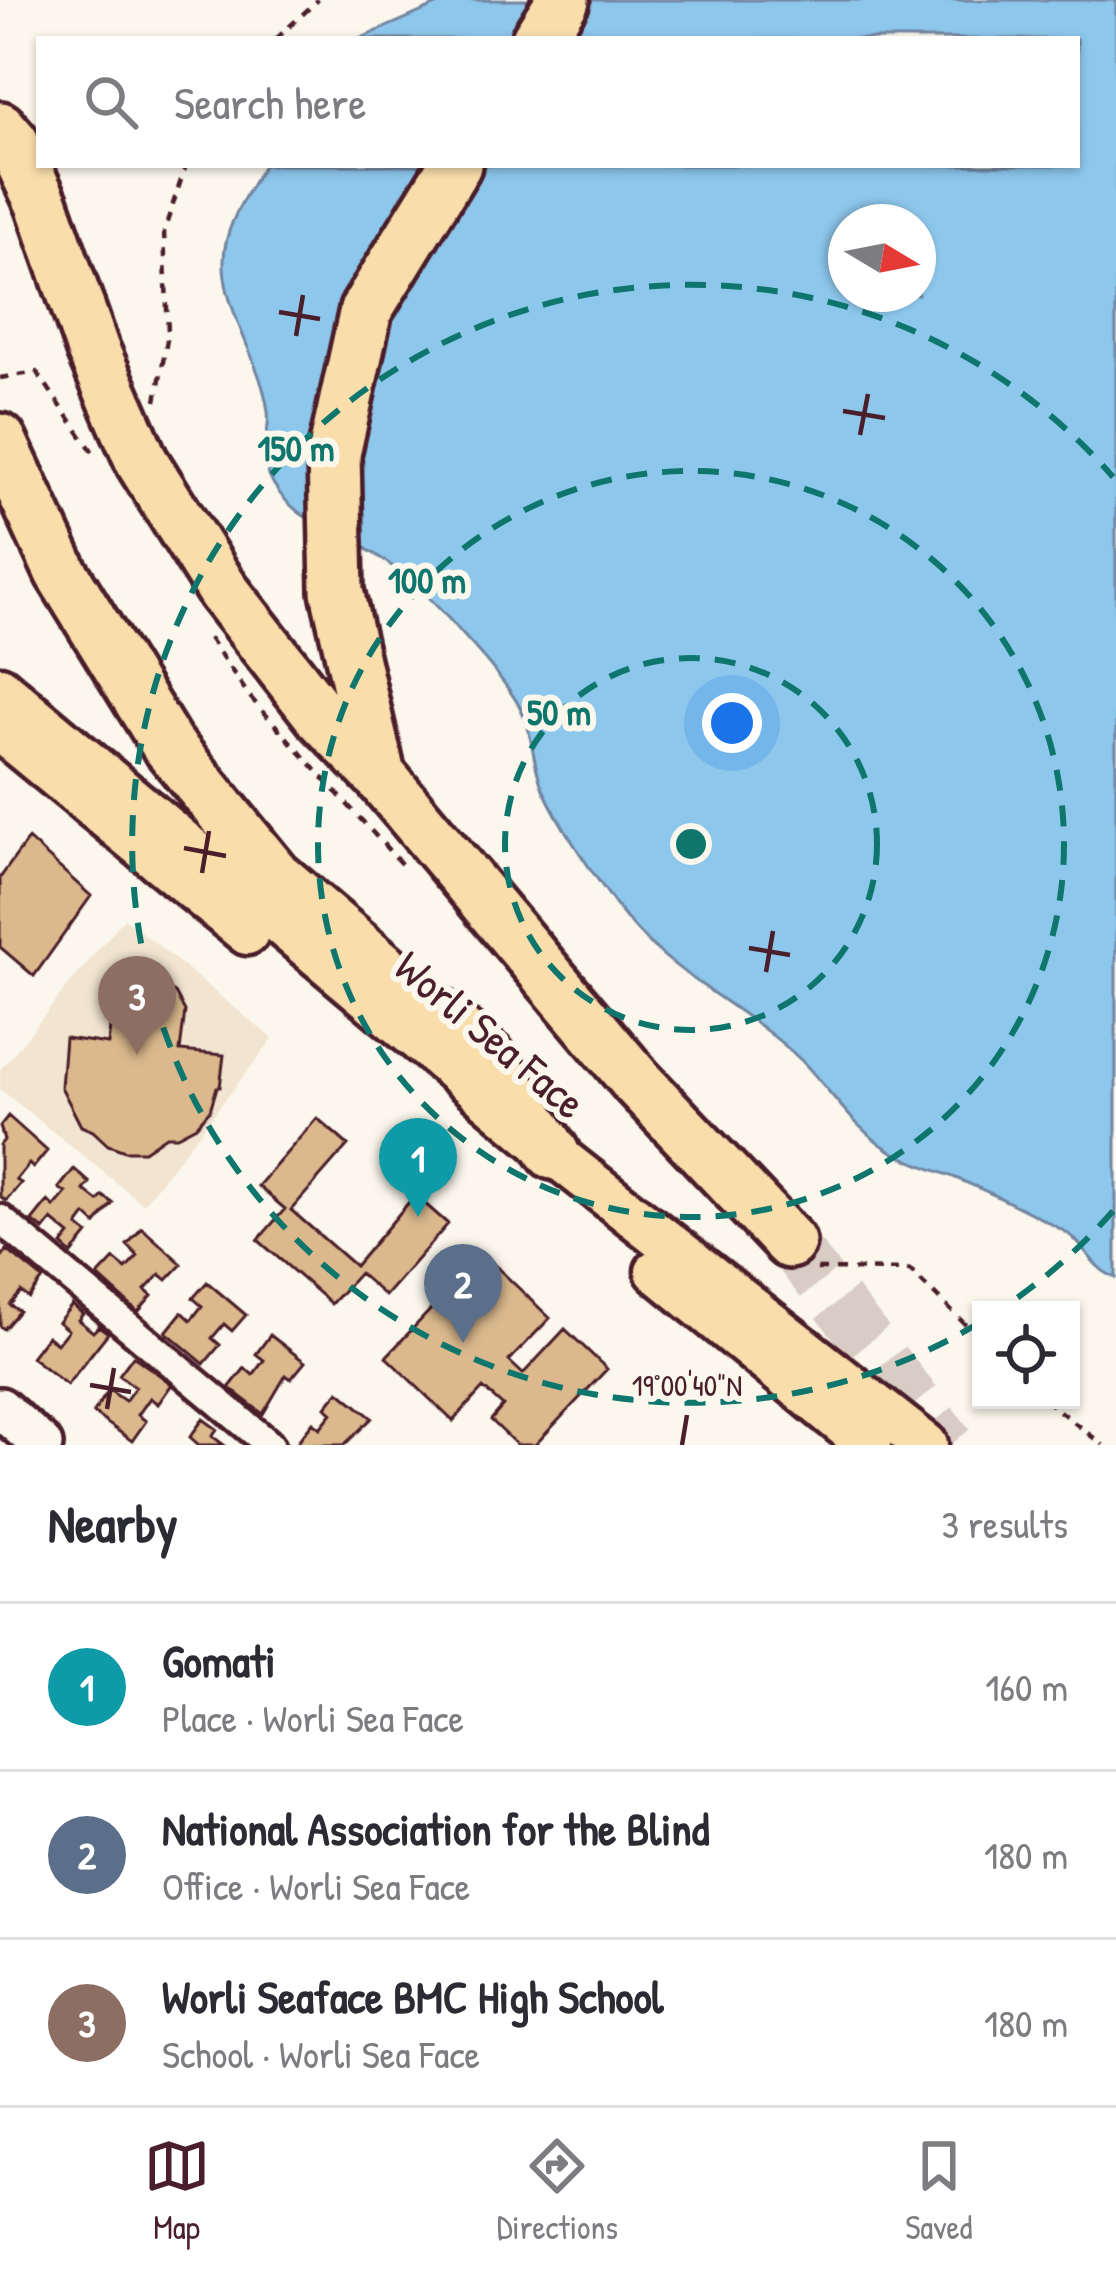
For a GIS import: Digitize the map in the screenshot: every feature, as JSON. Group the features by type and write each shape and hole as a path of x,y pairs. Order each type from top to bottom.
{"highway":[{"path":"540,36 563,0"},
{"path":"0,128 13,143 42,204 93,350 142,462 223,591 320,715 380,775 637,1082 789,1242"},
{"path":"380,775 337,591 334,454 366,310 453,168"},
{"path":"0,440 61,572 167,744 275,876 490,1059 553,1153"}],"main road":[{"name":"Worli Sea Face","path":"0,688 553,1153 926,1445"},
{"name":"Worli Sea Face","path":"0,730 869,1445"}],"street":[{"path":"0,1219 270,1445"},
{"path":"0,1408 42,1445"}],"path":[{"path":"279,36 318,0"},
{"path":"148,412 156,401 168,334 164,231 185,168"},
{"path":"0,378 37,372 106,471"},
{"path":"1057,1409 1103,1445"}],"shaded area":[{"path":"124,918 273,1039 143,1204 0,1089 0,1070"}],"water":[{"path":"448,0 1116,0 1116,1278 1064,1231 877,1142 802,1061 681,970 635,929 558,819 539,778 523,712 493,670 403,575 373,553 313,522 277,489 264,457 268,420 264,390 226,282 224,260 234,219 262,168 1080,168 1080,36 366,36"}],"building":[{"path":"28,839 91,896 34,976 0,947 0,878"},
{"path":"127,983 156,983 175,993 185,1011 180,1051 224,1055 220,1087 210,1110 196,1126 166,1136 144,1151 108,1145 81,1126 61,1087 65,1038 108,1044 113,1002"},
{"path":"8,1116 47,1151 33,1168 29,1164 6,1201 0,1196 0,1145 4,1140 0,1126"},
{"path":"317,1118 348,1145 291,1210 355,1266 415,1195 448,1224 385,1296 359,1273 331,1304 258,1240 285,1209 258,1186"},
{"path":"74,1169 90,1183 84,1190 98,1201 103,1196 113,1203 96,1224 86,1215 78,1226 88,1234 72,1254 62,1245 70,1235 52,1220 44,1230 32,1221 48,1201 54,1207 66,1193 59,1188"},
{"path":"142,1228 182,1264 167,1280 160,1274 145,1290 152,1296 138,1312 98,1276 114,1259 126,1269 138,1256 127,1245"},
{"path":"7,1250 43,1279 29,1298 21,1292 10,1305 19,1311 4,1329 0,1326 0,1259"},
{"path":"483,1254 550,1318 509,1361 523,1374 565,1329 607,1369 535,1445 517,1445 491,1420 503,1406 483,1388 453,1421 386,1357"},
{"path":"207,1282 246,1315 232,1331 224,1324 212,1338 220,1345 204,1364 166,1332 182,1312 191,1320 202,1306 193,1298"},
{"path":"72,1305 83,1314 78,1320 93,1332 99,1326 108,1333 67,1385 31,1357 47,1336 57,1344 68,1330 58,1322"},
{"path":"270,1335 305,1362 291,1379 286,1375 263,1414 229,1388 245,1368 253,1375 264,1360 256,1354"},
{"path":"133,1356 172,1384 158,1404 150,1398 138,1415 146,1421 132,1441 93,1413 109,1390 125,1401 135,1387 119,1375"},
{"path":"339,1391 372,1418 344,1445 302,1445 298,1441 313,1422 320,1428 332,1413 326,1407"},
{"path":"203,1419 217,1429 212,1436 224,1445 199,1445 190,1437"}],"tunnel":[{"path":"789,1242 950,1445"}],"place":[{"name":"Worli Seaface BMC High School","path":"137,1055"},
{"name":"Gomati","path":"418,1217"},
{"name":"National Association for the Blind","path":"463,1343"}]}
